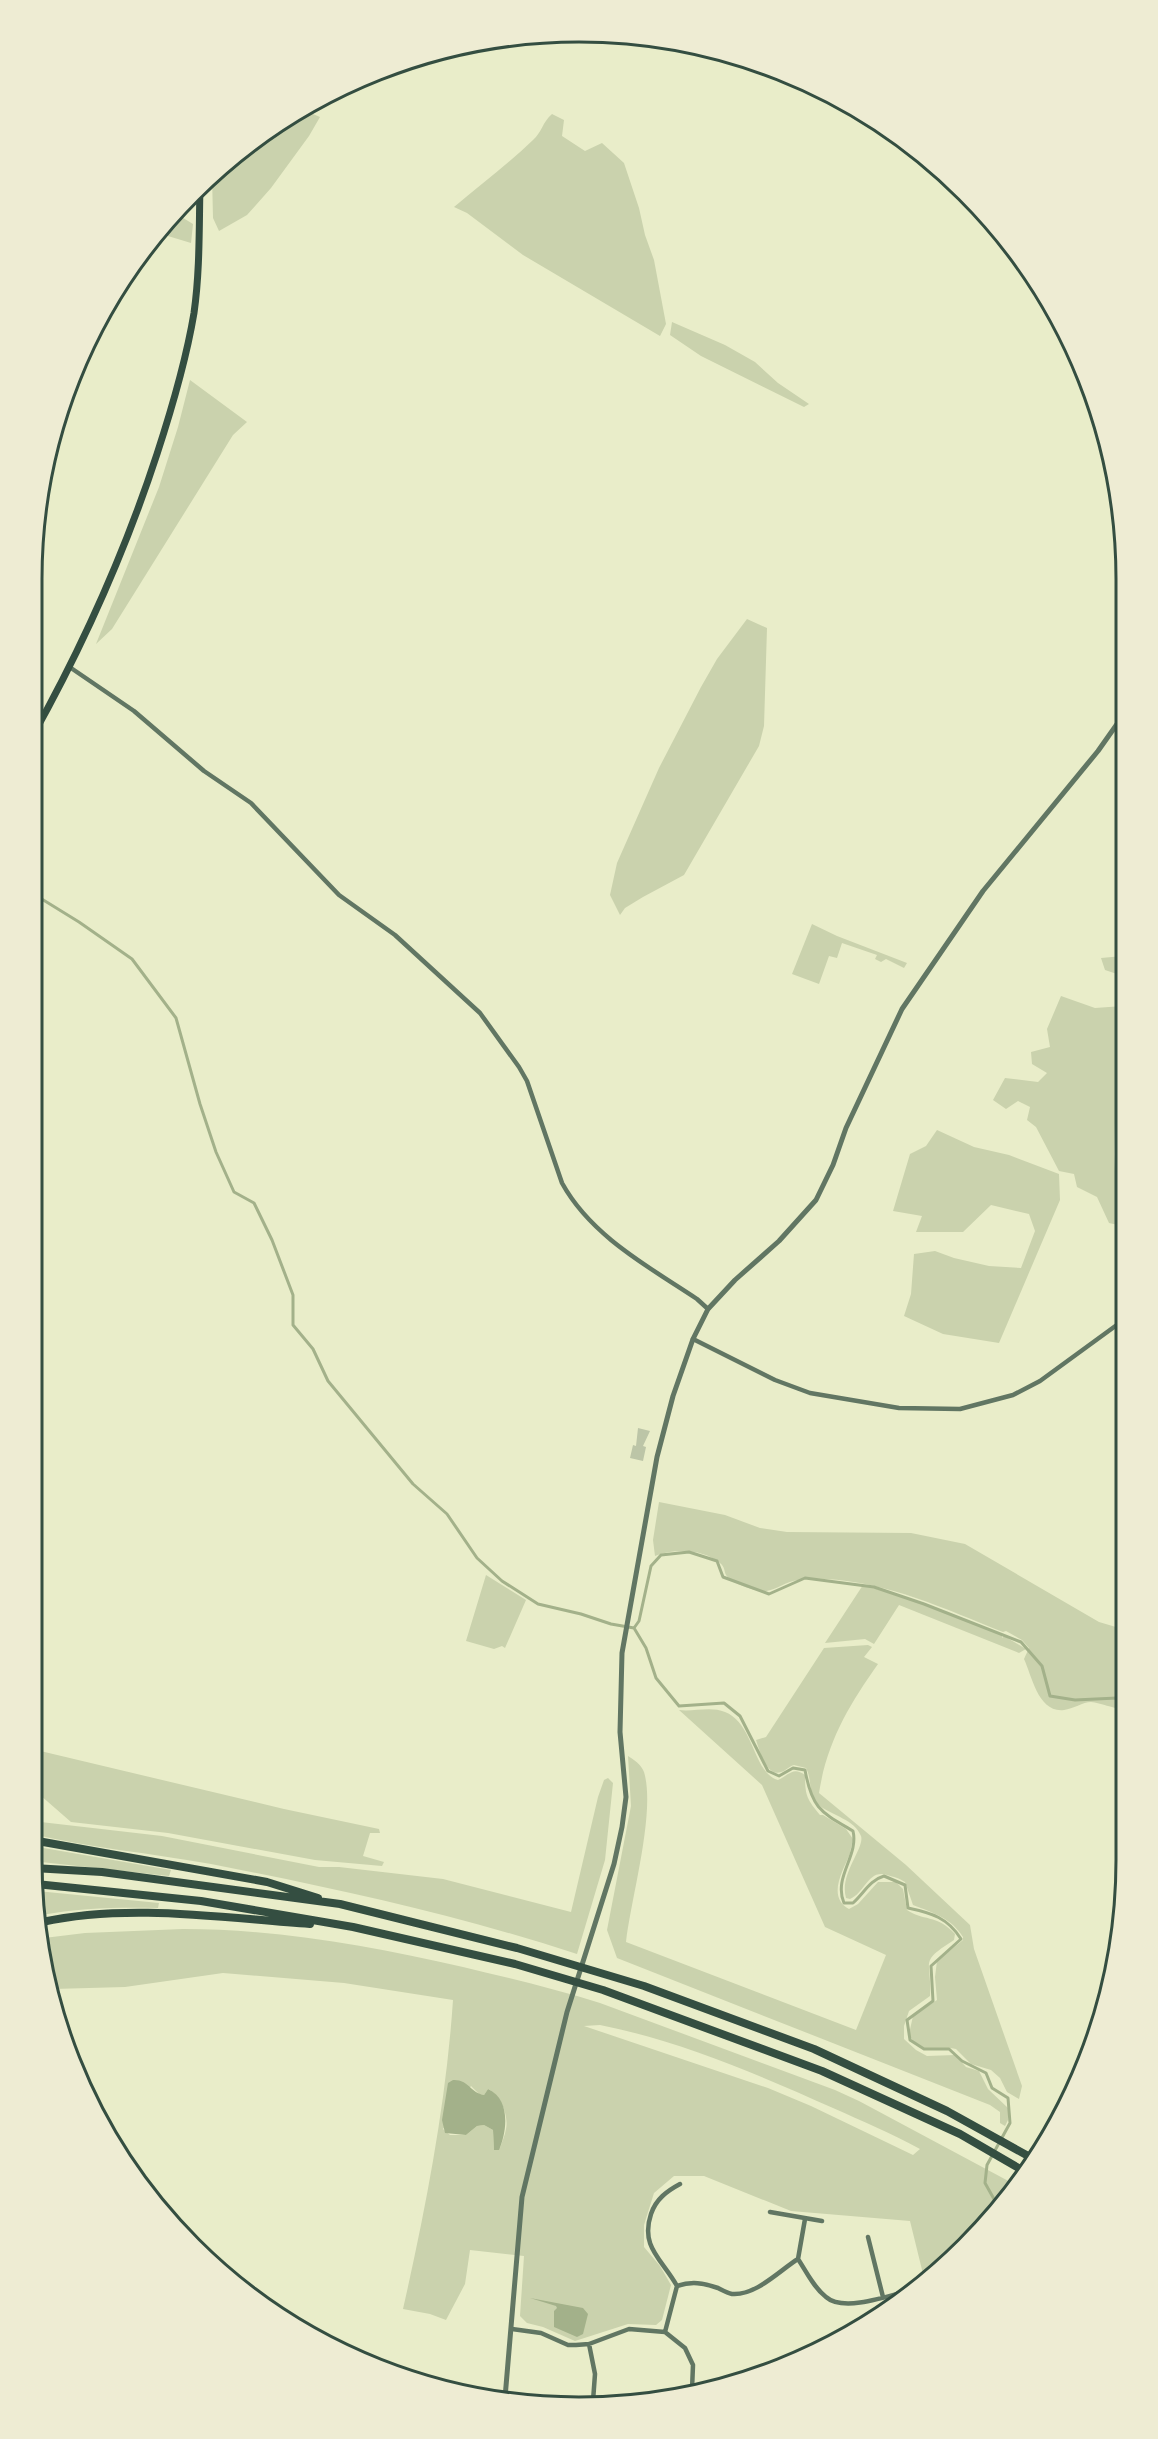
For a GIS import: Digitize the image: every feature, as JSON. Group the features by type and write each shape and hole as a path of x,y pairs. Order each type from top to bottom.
{"highway":[{"path":"42,1842 267,1882 340,1904 495,1942 644,1986 814,2049 965,2121 1027,2155"},
{"path":"42,1869 102,1872 340,1904"},
{"path":"43,1885 201,1901 353,1927 504,1961 603,1990 822,2071 960,2134 1018,2168"},
{"path":"46,1921 100,1913 150,1913 353,1927"}],"main road":[{"path":"42,719 71,668 99,608 148,481 175,398 194,312 199,199"}],"street":[{"path":"71,668 134,711 204,771 250,803 339,895 395,935 480,1013 519,1066 568,1195 581,1211 622,1249 697,1299 708,1309"},
{"path":"506,2392 522,2197 567,2012 614,1864 622,1827 626,1797 621,1720 622,1653 657,1457 673,1396 693,1339 708,1309 735,1280 779,1241 816,1200 833,1165 846,1128 902,1009 983,891 1098,751 1116,726"},
{"path":"693,1339 775,1380 810,1393 899,1408 960,1409 1013,1395 1040,1381 1116,1325"},
{"path":"664,2332 677,2286 650,2244 646,2228 654,2206 667,2191 681,2184"},
{"path":"771,2212 822,2221"},
{"path":"677,2286 688,2282 700,2283 731,2294 744,2292 761,2285 798,2259 806,2219"},
{"path":"868,2237 883,2296"},
{"path":"798,2259 825,2297 837,2304 850,2304 896,2293"},
{"path":"512,2329 541,2333 568,2345 589,2344 629,2329 664,2332 685,2348 693,2365 692,2385"},
{"path":"589,2344 595,2374 593,2397"}],"shaded area":[{"path":"312,114 320,117 271,188 247,215 219,231 213,218 212,187 252,153 281,133"},
{"path":"552,114 564,120 562,136 585,151 602,143 624,163 654,260 666,324 660,336 523,255 467,213 454,207 533,140"},
{"path":"182,217 193,224 191,243 166,236"},
{"path":"672,322 725,345 755,362 778,383 809,404 804,407 701,356 670,335"},
{"path":"190,380 247,422 233,435 112,629 96,644 159,487"},
{"path":"747,619 767,628 764,726 759,746 684,875 625,908 620,915 610,895 617,863 659,768 701,687 717,659"},
{"path":"812,924 907,963 904,968 886,959 881,962 875,959 877,955 842,943 837,958 829,956 819,984 792,974"},
{"path":"1116,957 1116,974 1105,970 1101,958"},
{"path":"1061,996 1095,1008 1116,1006 1114,1154 1116,1225 1109,1223 1097,1197 1077,1187 1074,1174 1059,1171 1036,1127 1027,1120 1030,1107 1018,1101 1006,1109 993,1100 1005,1078 1038,1082 1047,1073 1032,1064 1031,1052 1050,1047 1047,1029"},
{"path":"937,1130 974,1147 1009,1155 1059,1174 1060,1200 999,1343 943,1334 904,1316 911,1294 914,1254 935,1251 989,1266 1021,1268 1035,1231 1029,1214 991,1205 963,1232 916,1232 922,1216 893,1211 910,1154 926,1146"},
{"path":"659,1502 725,1515 760,1528 787,1532 911,1533 965,1544 1099,1622 1116,1627 1116,1708 1091,1702 1064,1710 1048,1706 1033,1683 1024,1659 1029,1648 1022,1640 1006,1631 1003,1632 916,1598 871,1585 817,1578 797,1580 772,1590 759,1591 732,1581 726,1575 722,1564 705,1555 680,1551 655,1556 653,1540"},
{"path":"486,1575 526,1600 505,1648 502,1646 494,1649 466,1641"},
{"path":"863,1585 904,1597 1002,1635 1002,1638 1004,1636 1026,1649 1019,1653 899,1605 874,1644 865,1639 825,1643"},
{"path":"868,1645 872,1647 864,1657 878,1664 841,1725 828,1757 819,1793 906,1865 970,1925 974,1949 1022,2086 1019,2099 1007,2092 1000,2078 991,2070 971,2064 956,2049 925,2049 919,2047 909,2034 913,2016 937,2000 935,1977 937,1961 963,1940 958,1930 941,1917 913,1905 905,1882 892,1876 875,1875 855,1896 850,1899 846,1898 846,1880 861,1841 858,1830 816,1802 806,1768 794,1765 776,1773 764,1762 757,1744 756,1740 766,1737 824,1648"},
{"path":"714,1709 725,1712 742,1726 763,1768 770,1776 778,1780 794,1771 805,1775 806,1793 812,1805 820,1815 846,1829 853,1839 839,1882 838,1890 842,1904 849,1909 858,1904 878,1882 896,1882 903,1889 907,1910 942,1923 955,1934 954,1940 931,1958 929,1963 930,1996 909,2011 904,2026 904,2039 927,2056 955,2055 966,2067 979,2071 988,2089 1008,2108 1008,2120 1005,2126 1000,2123 1000,2112 990,2105 617,1958 607,1930 631,1806 628,1756 639,1764 644,1772 647,1809 626,1942 856,2030 886,1955 825,1927 762,1785 679,1710"},
{"path":"42,1751 284,1809 379,1829 380,1833 370,1833 363,1856 384,1862 382,1866 315,1860 168,1833 71,1822 42,1797"},
{"path":"608,1778 613,1783 605,1860 577,1954 487,1927 349,1893 211,1864 42,1836 42,1822 162,1836 319,1867 339,1867 443,1879 571,1912 604,1780"},
{"path":"42,1848 171,1870 169,1876 42,1862"},
{"path":"43,1892 159,1903 158,1908 99,1908 45,1914"},
{"path":"183,1929 289,1935 394,1952 549,1988 600,2003 835,2090 1009,2181 959,2240 923,2272 910,2221 791,2211 704,2176 674,2176 654,2193 644,2225 644,2247 660,2266 671,2285 662,2320 656,2325 628,2324 575,2341 543,2327 527,2323 520,2316 524,2256 470,2250 465,2284 446,2320 430,2314 403,2309 434,2155 453,2000 344,1983 223,1973 125,1987 58,1989 48,1938 85,1933","holes":["600,2025 689,2049 776,2083 920,2149 913,2155 768,2088 584,2026","471,2086 479,2094 484,2095 488,2089 496,2095 503,2106 507,2123 505,2134 500,2148 494,2150 493,2130 484,2125 477,2126 466,2135 450,2135 443,2129"]},
{"path":"453,2080 466,2084 480,2094 484,2095 488,2089 501,2100 505,2125 499,2150 494,2150 493,2130 484,2125 477,2126 466,2135 445,2133 442,2120 448,2083"},
{"path":"530,2298 583,2308 588,2314 583,2334 577,2337 554,2327 556,2306"}],"building":[{"path":"638,1428 650,1431 643,1446 646,1447 643,1461 630,1458 633,1445 636,1446"}],"waterway":[{"path":"42,899 132,959 176,1018 216,1152 234,1192 254,1203 272,1240 293,1295 293,1325 313,1349 328,1381 413,1484 447,1514 477,1558 502,1581 538,1604 634,1628 646,1648 656,1678 679,1706 724,1703 740,1716 768,1771 779,1776 793,1768 805,1770 811,1793 820,1808 853,1831 853,1849 842,1884 841,1893 844,1903 853,1903 871,1884 884,1876 905,1885 908,1908 939,1918 956,1932 961,1939 931,1966 933,2001 907,2020 910,2040 924,2049 949,2049 962,2061 986,2073 992,2088 1008,2098 1010,2123 987,2165 985,2183 994,2200"},
{"path":"634,1628 639,1621 651,1566 661,1555 689,1552 717,1561 723,1577 769,1594 805,1578 874,1587 924,1604 1021,1642 1042,1666 1050,1696 1075,1700 1116,1698"}]}
